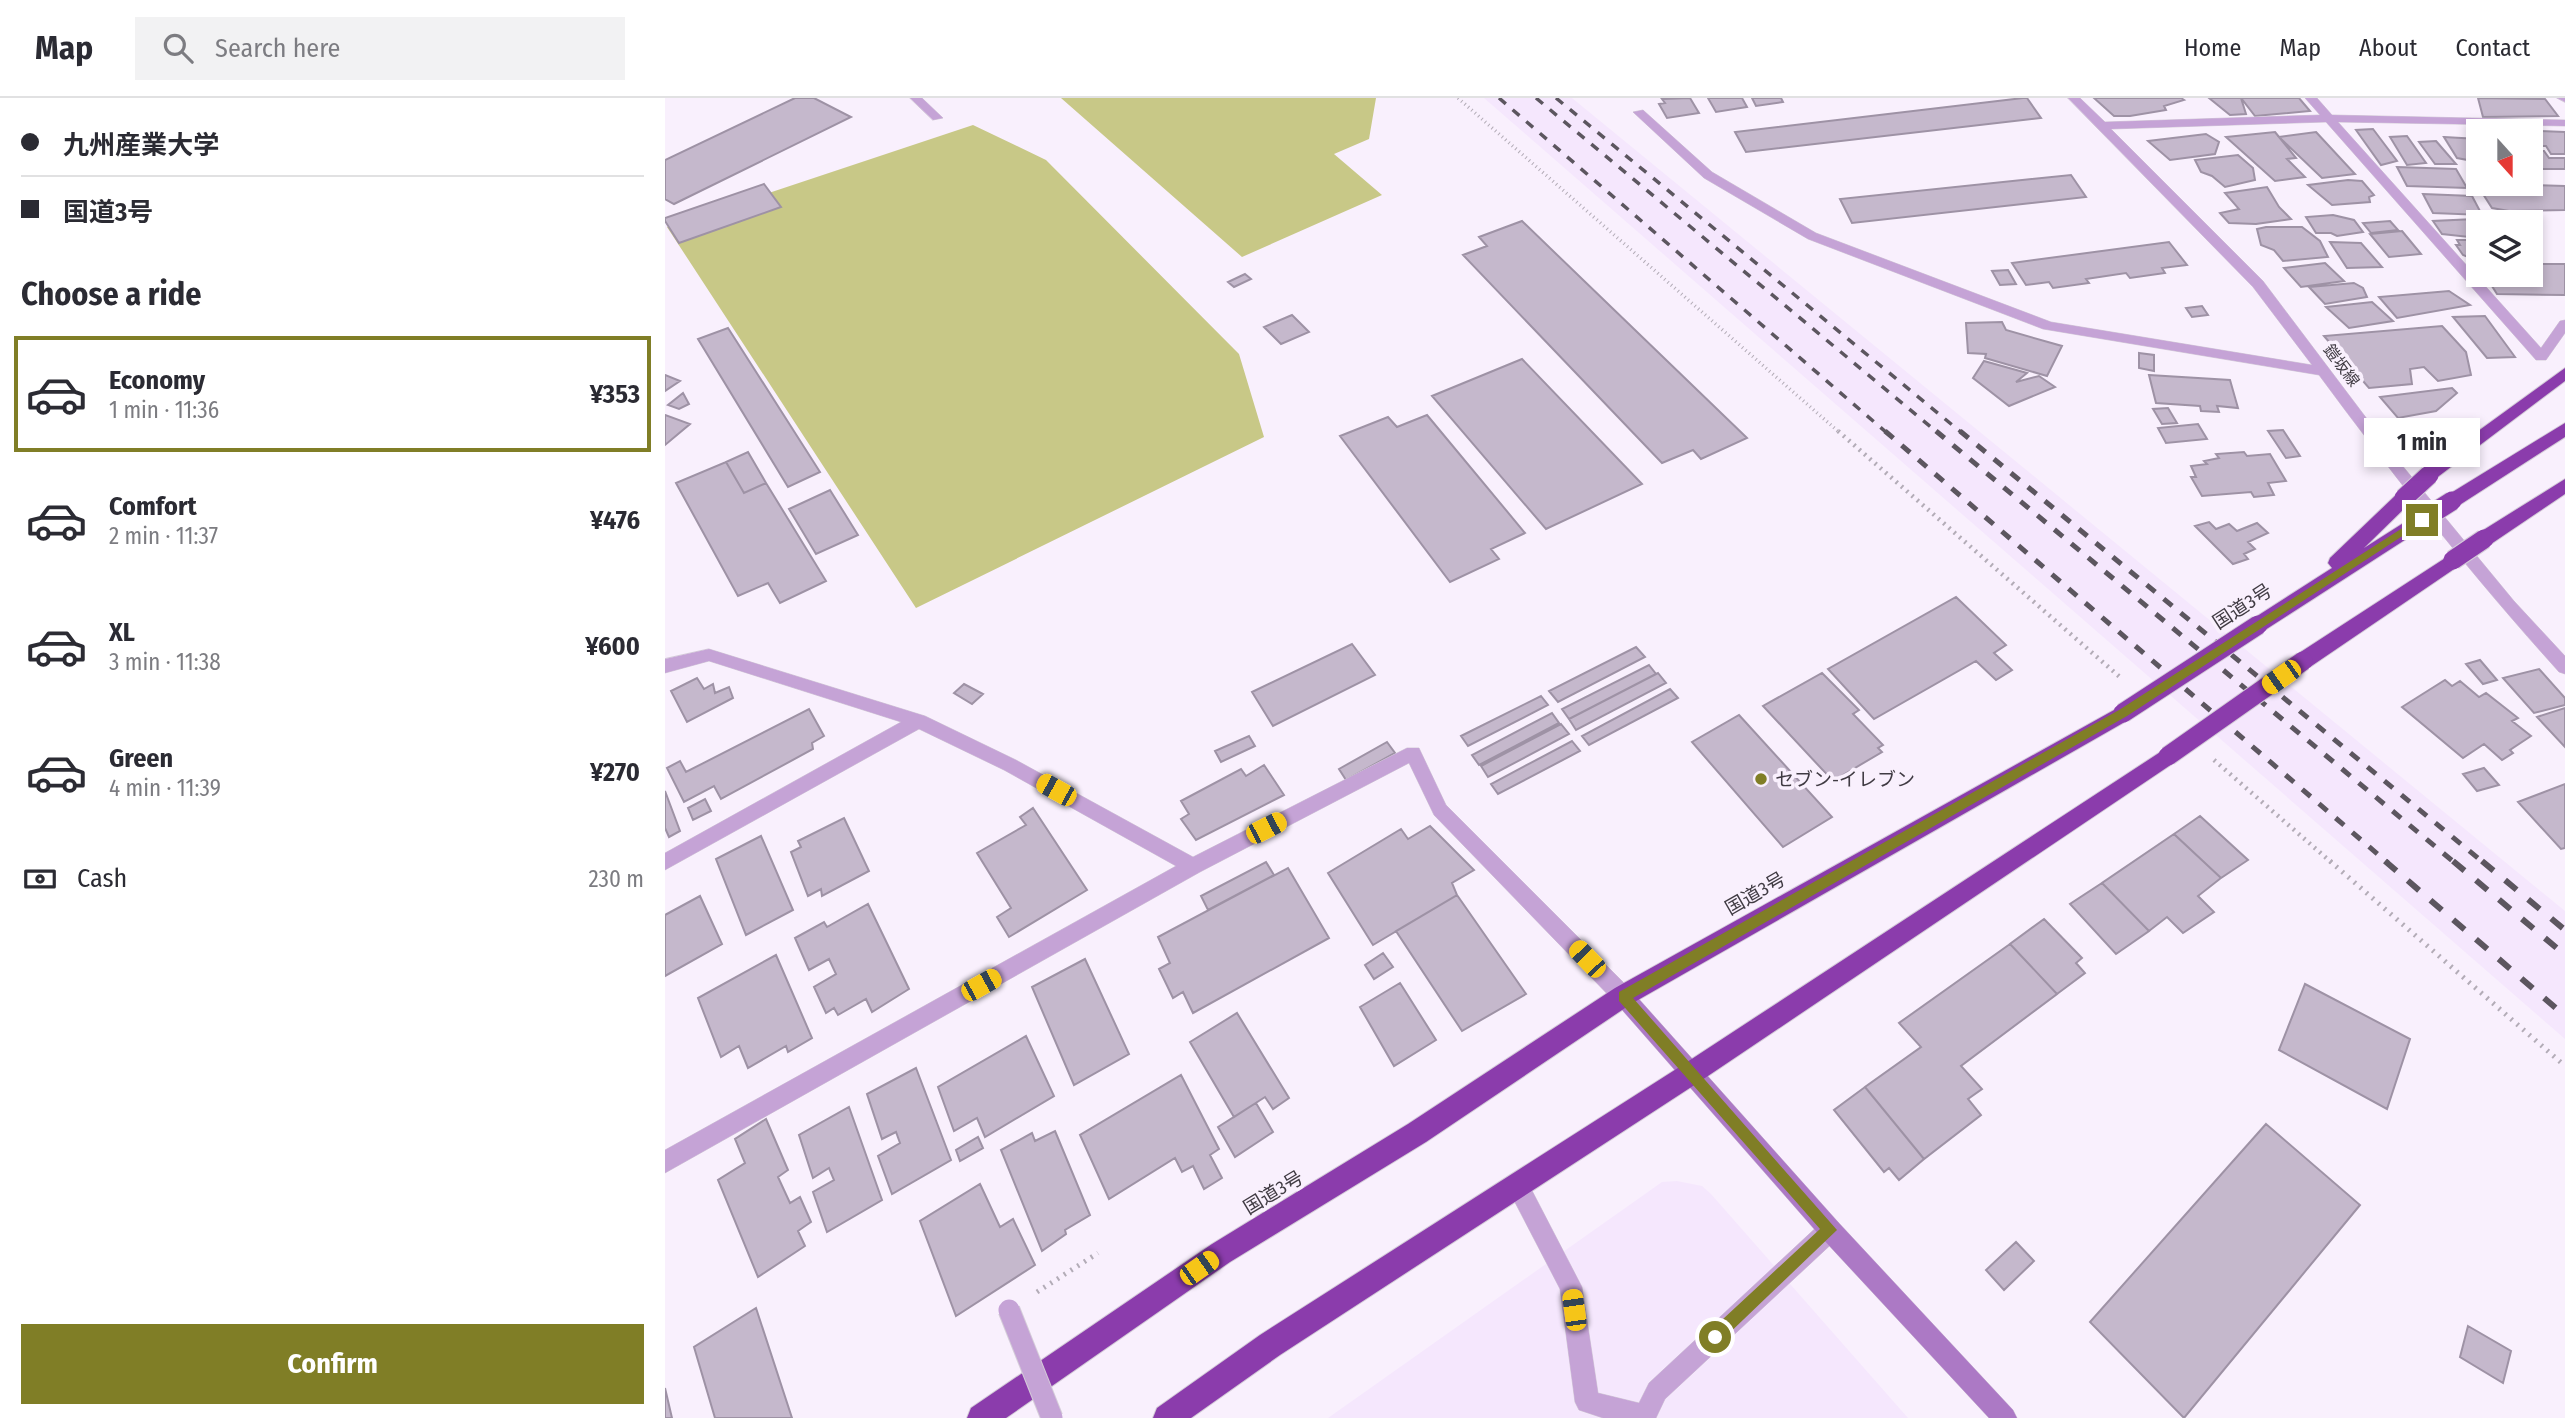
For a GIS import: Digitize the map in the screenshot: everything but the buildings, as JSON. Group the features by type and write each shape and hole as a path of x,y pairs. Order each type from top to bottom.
{"highway":[{"path":"2306,594 2429,475 2565,373"},
{"name":"国道3号","path":"981,1418 1220,1253 1417,1133 1623,996 2123,713 2565,429"},
{"path":"1167,1418 1269,1345 1518,1187 2168,756 2303,661 2565,485"}],"street":[{"path":"916,98 937,118"},
{"name":"鎧坂線","path":"2074,98 2258,284 2396,468 2508,605 2565,667"},
{"path":"2311,98 2542,357 2565,324"},
{"path":"1639,112 1708,175 1812,236 2048,326 2326,372"},
{"path":"2101,125 2330,118 2565,123"},
{"path":"665,666 709,655 919,721 1010,765 1193,866"},
{"path":"665,862 919,721"},
{"path":"665,1162 1193,866 1413,754 1440,810 1623,996 1830,1230 2005,1418"},
{"path":"1518,1187 1571,1287 1587,1402 1644,1417 1657,1391 1830,1230"},
{"path":"1009,1310 1052,1418"}],"path":[{"path":"1458,98 2122,680"},
{"path":"2207,753 2565,1066"},
{"path":"1009,1310 1098,1252"}],"shaded area":[{"path":"1484,98 1572,98 2565,911 2565,1039"},
{"path":"1677,1181 1702,1186 1711,1194 1908,1418 1328,1418 1662,1182"}],"green space":[{"path":"1061,98 1376,98 1369,139 1334,154 1382,195 1242,257"},
{"path":"973,125 1046,160 1239,354 1264,437 916,608 667,227"}],"railway":[{"path":"1499,98 1887,433"},
{"path":"1536,98 1938,433"},
{"path":"1556,98 1962,433"},
{"path":"1885,431 2388,863"},
{"path":"1936,431 2455,863"},
{"path":"1960,431 2484,863"},
{"path":"2385,861 2565,1016"},
{"path":"2453,861 2565,955"},
{"path":"2482,861 2565,930"}],"place":[{"name":"セブン-イレブン","path":"1761,779"}],"route":[{"path":"1715,1337 1830,1230 1623,996 2123,713 2422,520"}]}
